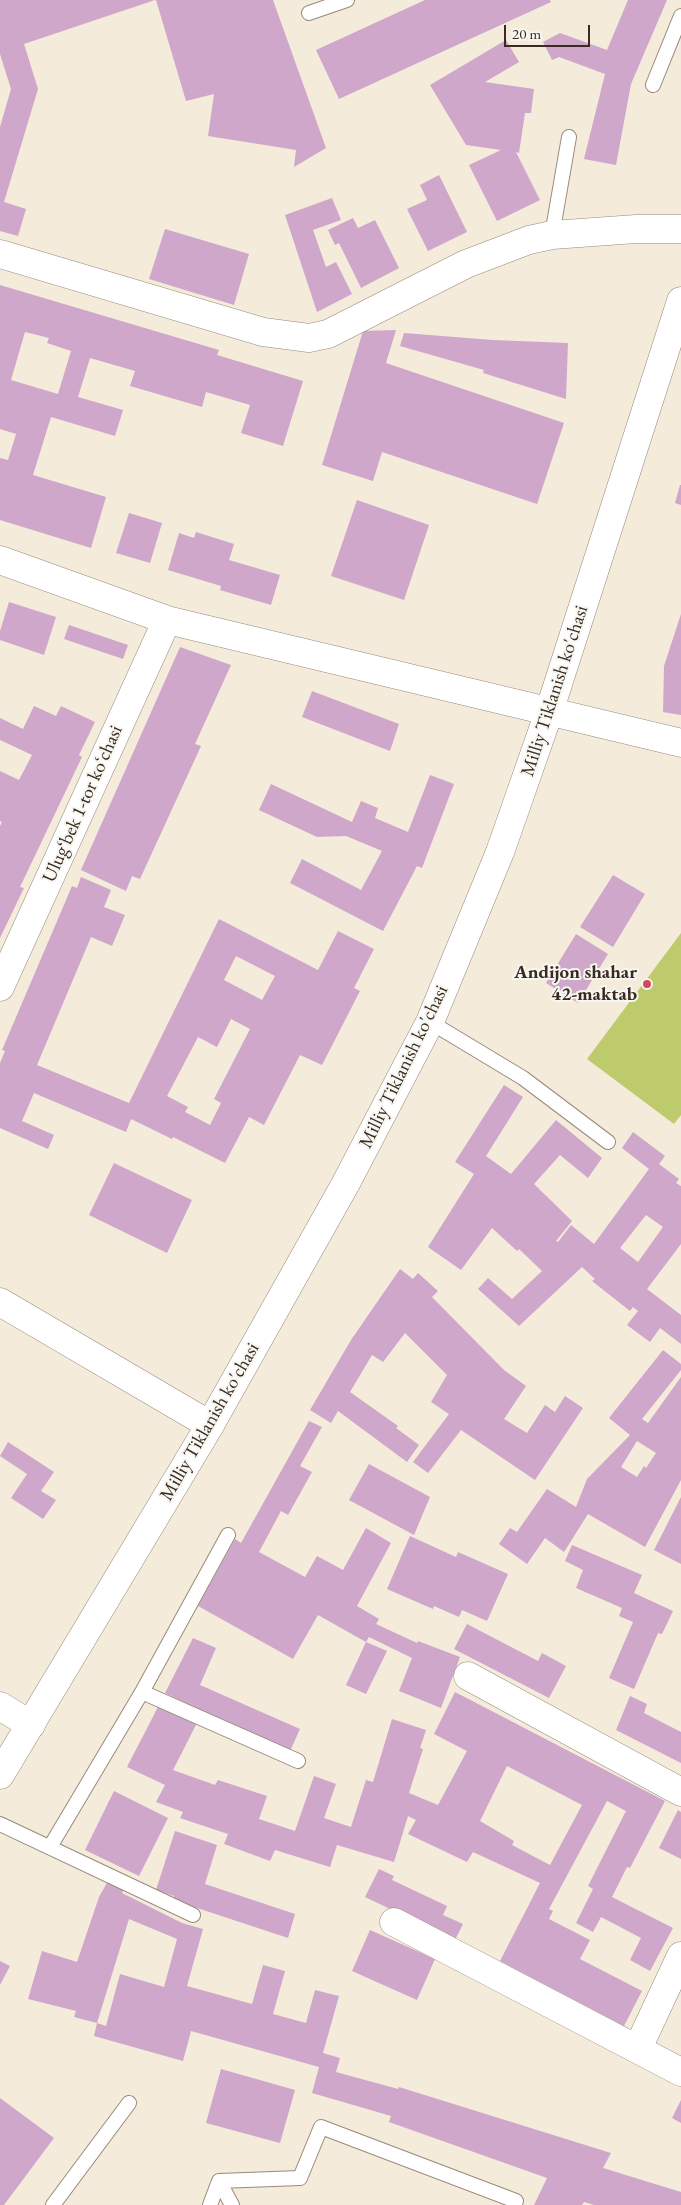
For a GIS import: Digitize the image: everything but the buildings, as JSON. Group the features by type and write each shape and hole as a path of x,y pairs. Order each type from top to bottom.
{"street":[{"path":"0,254 263,332 309,338 328,334 466,264 529,240 552,235 636,229 681,229"},
{"name":"Milliy Tiklanish ko'chasi","path":"0,1774 210,1425 346,1183 430,1022 500,852 549,712 681,301"},
{"path":"0,560 167,620 681,743"},
{"name":"Ulug‘bek 1-tor koʻchasi","path":"0,987 167,620"},
{"path":"0,1302 210,1425"},
{"path":"468,1676 681,1792"},
{"path":"0,1706 31,1725"},
{"path":"394,1922 681,2072"},
{"path":"638,2048 681,1956"}],"lane":[{"path":"309,13 347,0"},
{"path":"653,85 681,16"},
{"path":"552,235 569,137"},
{"path":"430,1022 523,1078 608,1142"},
{"path":"50,1847 142,1692 228,1536"},
{"path":"142,1692 298,1761"},
{"path":"0,1824 193,1914"},
{"path":"52,2205 129,2103"},
{"path":"219,2180 300,2178 321,2127 516,2201 514,2205"},
{"path":"210,2205 219,2180"},
{"path":"219,2180 232,2205"}],"green space":[{"path":"681,933 681,1115 674,1124 587,1059"}],"place":[{"name":"Andijon shahar 42-maktab","path":"647,984"}]}
